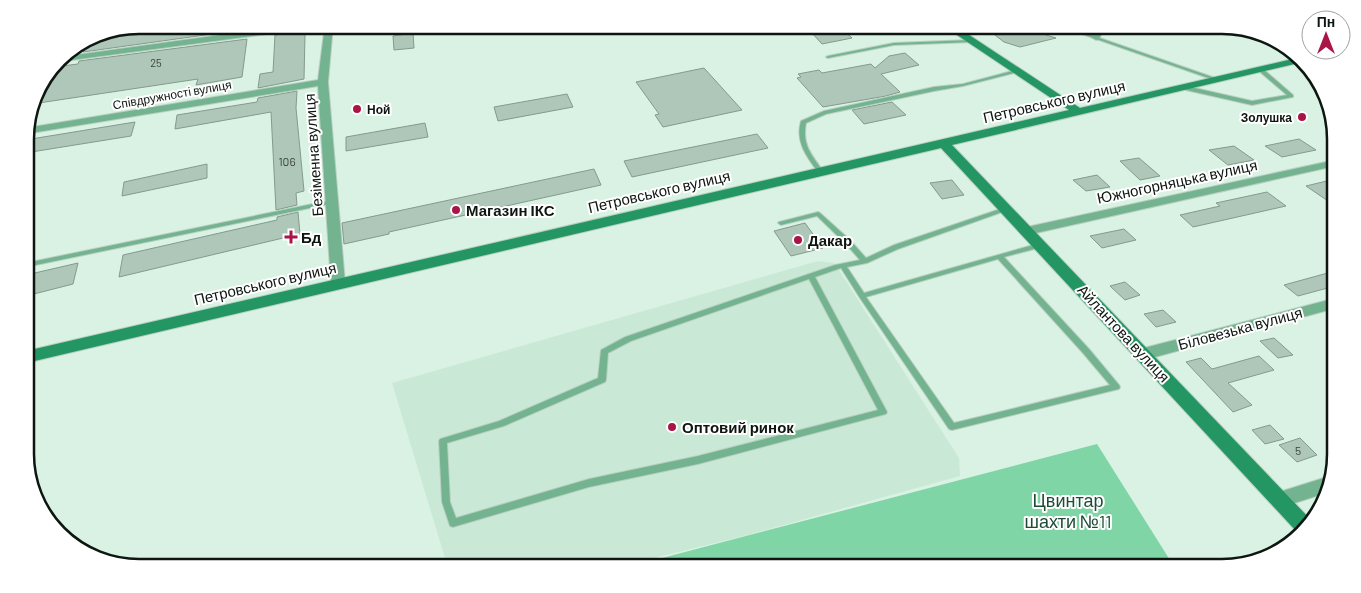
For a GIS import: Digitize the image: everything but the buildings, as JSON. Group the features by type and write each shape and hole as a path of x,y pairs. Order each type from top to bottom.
{"main road":[{"path":"960,34 1079,112"},
{"name":"Петровського вулиця","path":"34,355 942,142 1186,88 1293,62"},
{"name":"Айлантова вулиця","path":"942,142 1144,354 1301,523"}],"street":[{"path":"72,58 247,34"},
{"name":"Безіменна вулиця","path":"328,34 323,82 338,283"},
{"name":"Співдружності вулиця","path":"34,129 323,82"},
{"name":"Южногорняцька вулиця","path":"1027,231 1327,165"},
{"name":"Біловезька вулиця","path":"1144,354 1327,305"},
{"path":"1279,500 1322,486"}],"lane":[{"path":"1086,34 1219,80"},
{"path":"828,57 894,44 971,41"},
{"path":"1186,88 1252,103 1291,96 1261,70"},
{"path":"820,171 806,153 800,137 803,122 824,113 925,91 963,85 1016,71"},
{"path":"34,263 332,202"},
{"path":"811,276 883,412 706,458 589,483 453,523 446,502 443,441 502,424 602,380 604,352 628,339 811,276 843,266 865,262 896,247 1006,210"},
{"path":"781,223 818,214 848,242 865,262"},
{"path":"862,296 1041,245"},
{"path":"843,266 952,427 1116,387 1086,351 1000,258"}],"shaded area":[{"name":"Оптовий ринок","path":"818,261 834,263 959,458 960,476 740,537 650,559 445,559 392,383"}],"green space":[{"name":"Цвинтар шахти №11","path":"1097,444 1169,559 658,559"}],"place":[{"name":"Ной","path":"357,109"},
{"name":"Золушка","path":"1302,117"},
{"name":"Магазин ІКС","path":"456,210"},
{"name":"Бд","path":"291,237"},
{"name":"Дакар","path":"798,240"},
{"name":"Оптовий ринок","path":"672,427"}]}
